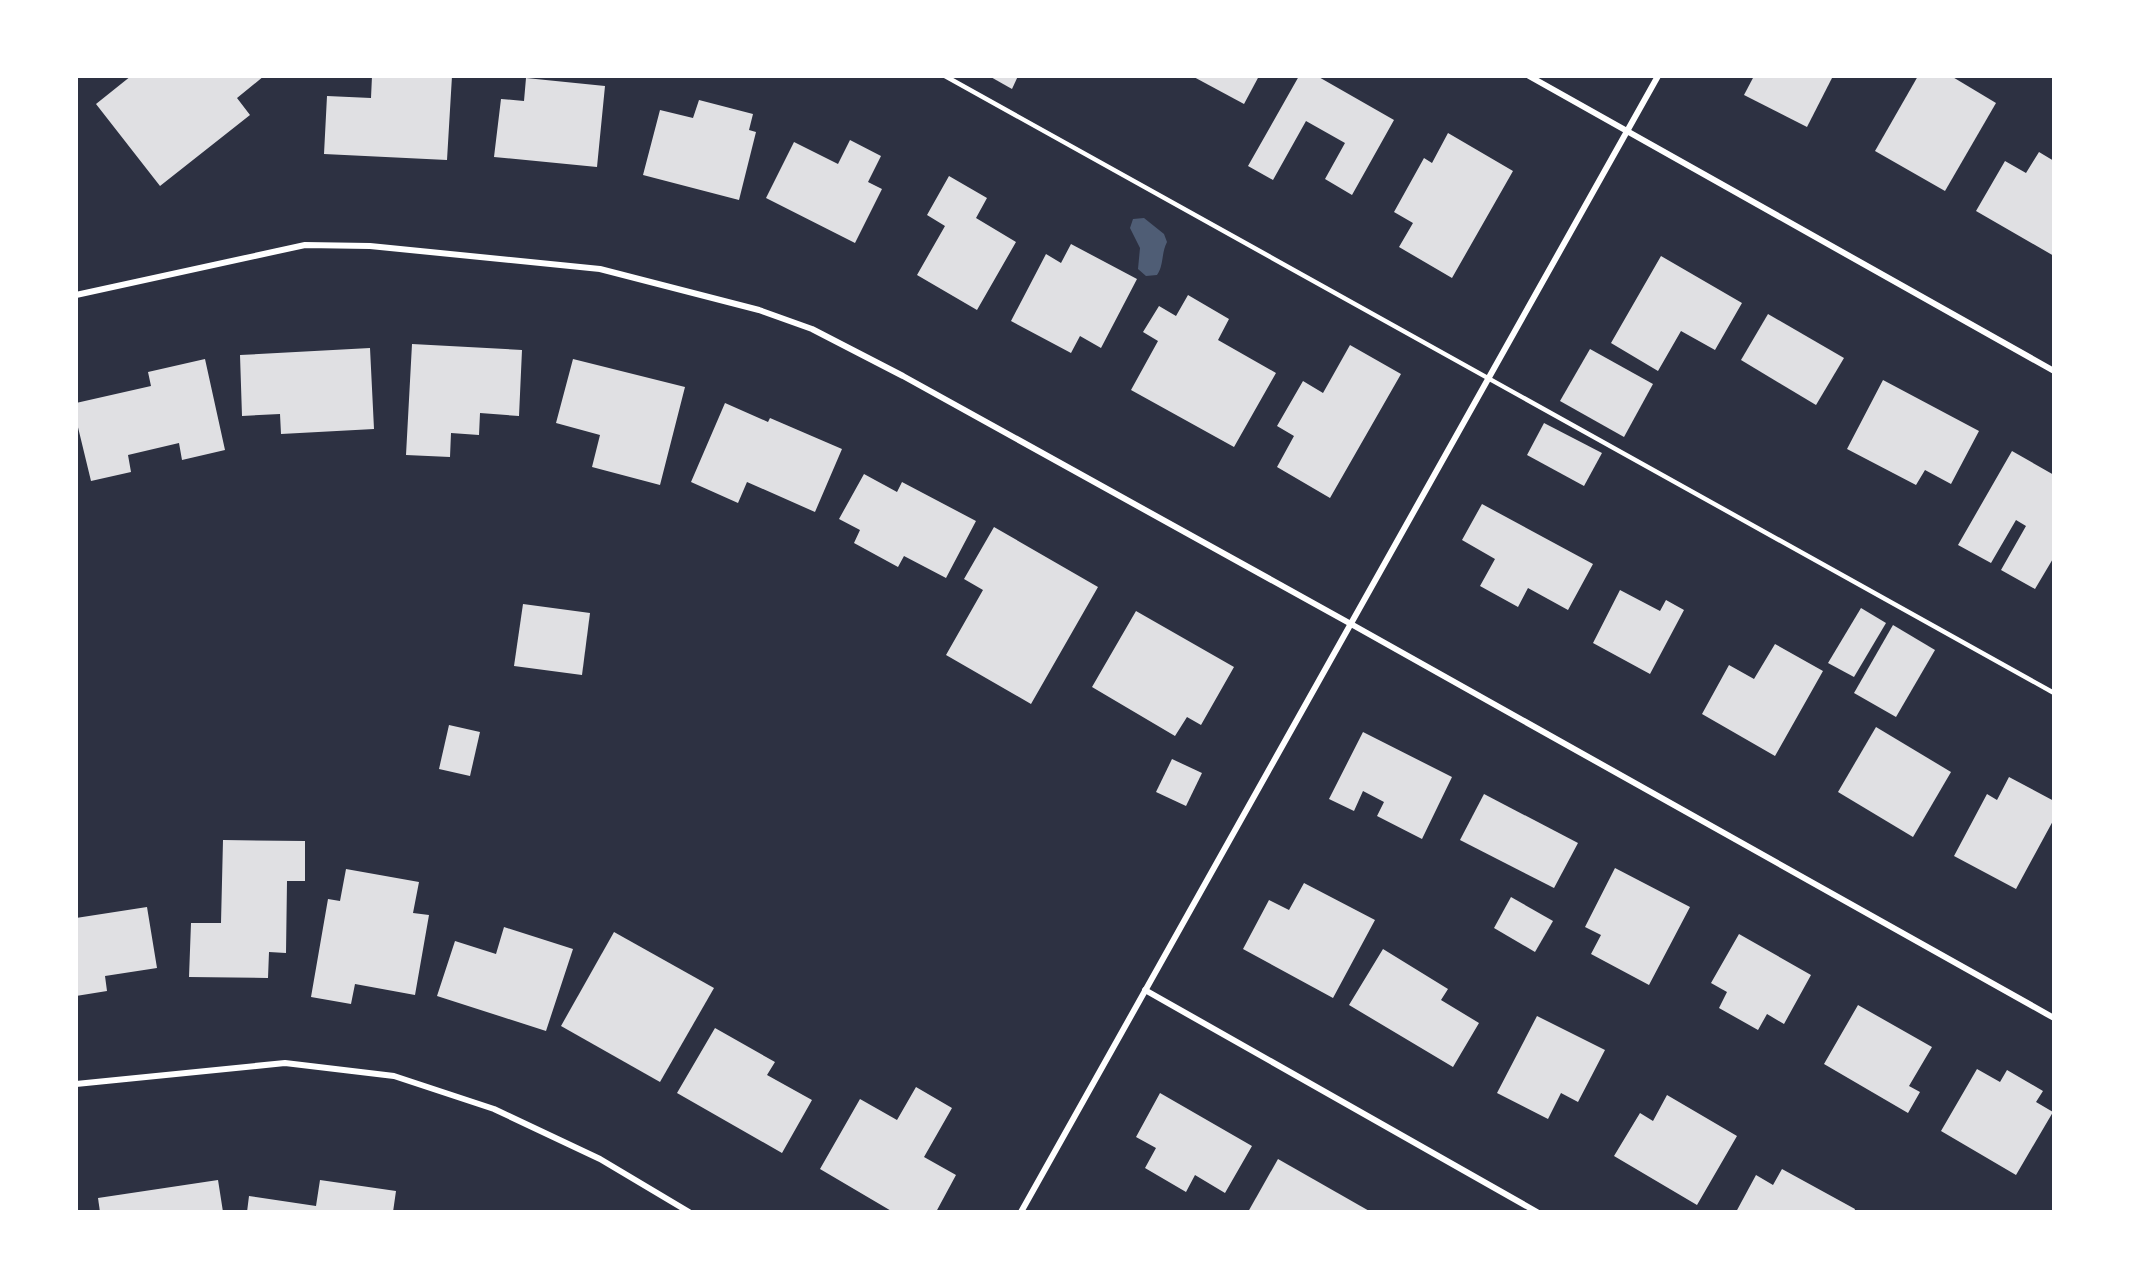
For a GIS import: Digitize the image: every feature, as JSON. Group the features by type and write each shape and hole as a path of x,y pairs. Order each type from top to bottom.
{"street":[{"path":"1528,76 2054,371"},
{"path":"1021,1212 1658,76"},
{"path":"76,295 305,245 370,246 530,260 600,269 682,289 812,329 903,376 1351,624 2054,1018"},
{"path":"1145,990 1537,1212"},
{"path":"76,1084 285,1063 394,1076 494,1109 600,1159 689,1212"}],"lane":[{"path":"945,76 2054,693"}],"water":[{"path":"1144,218 1164,234 1167,242 1157,275 1146,276 1138,269 1140,248 1130,228 1133,219"}],"building":[{"path":"131,76 264,76 237,98 250,115 160,186 96,104"},
{"path":"372,76 452,76 447,160 324,154 327,96 371,98"},
{"path":"989,76 1018,76 1012,89"},
{"path":"1192,76 1259,76 1244,104"},
{"path":"1299,76 1317,76 1394,120 1352,195 1325,179 1345,143 1306,121 1273,180 1248,166"},
{"path":"1754,76 1833,76 1807,127 1744,95"},
{"path":"1918,76 1951,76 1996,103 1945,191 1875,151"},
{"path":"526,78 605,86 597,167 494,157 501,99 524,101"},
{"path":"699,100 753,114 749,130 756,132 739,200 643,175 660,110 693,118"},
{"path":"1448,133 1513,171 1452,278 1399,247 1413,223 1394,212 1424,158 1432,163"},
{"path":"850,140 881,156 868,182 882,189 855,243 766,198 794,142 838,164"},
{"path":"2039,152 2054,161 2054,256 1976,211 2005,161 2026,173"},
{"path":"949,176 987,198 976,218 1016,242 977,310 917,275 945,226 927,215"},
{"path":"1071,244 1137,279 1101,348 1080,336 1071,353 1011,321 1046,254 1061,263"},
{"path":"1661,256 1742,303 1715,350 1681,331 1658,371 1611,343"},
{"path":"1188,295 1229,319 1218,340 1276,373 1234,447 1131,390 1158,341 1143,332 1159,306 1176,316"},
{"path":"1768,314 1844,358 1816,405 1741,360"},
{"path":"412,344 522,350 519,416 480,413 479,435 451,433 450,457 406,455"},
{"path":"1350,345 1401,374 1330,498 1277,467 1294,436 1277,426 1303,381 1323,393"},
{"path":"370,348 374,429 281,434 280,414 242,416 240,355"},
{"path":"1590,349 1653,384 1624,437 1560,401"},
{"path":"205,359 225,450 182,460 179,443 128,455 131,472 91,481 76,419 76,403 151,386 148,372"},
{"path":"573,359 685,387 660,485 592,467 600,435 556,423"},
{"path":"1883,380 1979,431 1951,484 1925,470 1916,485 1847,449"},
{"path":"725,403 768,422 770,418 842,449 815,512 747,482 738,503 691,482"},
{"path":"1544,423 1602,453 1584,486 1527,455"},
{"path":"2012,451 2054,475 2054,557 2035,589 2001,570 2026,526 2016,520 1991,563 1958,545"},
{"path":"864,474 897,492 902,482 976,521 946,578 904,556 898,567 854,543 860,530 839,519"},
{"path":"1482,504 1593,564 1568,610 1528,588 1518,607 1480,586 1495,559 1462,540"},
{"path":"994,527 1098,587 1031,704 946,655 983,590 964,579"},
{"path":"1620,590 1660,611 1666,600 1684,610 1650,674 1593,643"},
{"path":"523,604 590,613 582,675 514,666"},
{"path":"1861,608 1886,623 1854,677 1828,663"},
{"path":"1136,611 1234,667 1201,725 1187,717 1175,736 1092,687"},
{"path":"1893,625 1935,650 1896,717 1854,693"},
{"path":"1775,644 1823,671 1775,756 1702,714 1729,665 1754,679"},
{"path":"449,725 480,732 470,776 439,769"},
{"path":"1876,727 1951,772 1913,837 1838,792"},
{"path":"1363,732 1452,777 1422,839 1377,816 1384,802 1363,791 1354,811 1329,799"},
{"path":"1172,759 1202,773 1186,806 1156,792"},
{"path":"2009,777 2054,801 2054,819 2016,889 1954,856 1987,794 1997,800"},
{"path":"1484,794 1578,843 1554,888 1460,840"},
{"path":"223,840 305,841 305,881 287,881 286,953 269,952 268,978 189,977 191,923 221,923"},
{"path":"1615,868 1690,907 1649,985 1591,954 1601,935 1585,927"},
{"path":"346,869 419,882 413,913 429,915 415,995 355,984 351,1004 311,997 328,899 340,901"},
{"path":"1304,883 1375,920 1333,998 1243,949 1269,900 1289,910"},
{"path":"1511,897 1553,921 1535,952 1494,928"},
{"path":"147,907 157,968 105,976 107,991 76,996 76,918"},
{"path":"504,927 573,949 546,1031 437,996 455,941 496,954"},
{"path":"614,932 714,988 660,1082 561,1026"},
{"path":"1739,934 1811,975 1784,1024 1767,1014 1758,1030 1719,1008 1727,992 1711,983"},
{"path":"1383,949 1448,989 1441,1000 1479,1023 1453,1067 1349,1005"},
{"path":"1858,1005 1932,1047 1909,1086 1920,1092 1908,1113 1824,1064"},
{"path":"1537,1016 1605,1050 1578,1102 1561,1093 1548,1119 1497,1093"},
{"path":"715,1028 775,1062 767,1075 812,1100 782,1153 677,1093"},
{"path":"1977,1069 2000,1082 2007,1070 2043,1091 2036,1102 2053,1112 2016,1175 1941,1131"},
{"path":"916,1087 952,1108 924,1157 956,1175 936,1212 893,1212 820,1169 860,1099 897,1120"},
{"path":"1160,1093 1252,1146 1225,1193 1195,1175 1186,1192 1145,1168 1156,1148 1136,1137"},
{"path":"1667,1095 1737,1136 1697,1205 1614,1156 1640,1113 1653,1121"},
{"path":"1278,1159 1371,1212 1248,1212"},
{"path":"1782,1169 1855,1209 1854,1212 1736,1212 1756,1175 1773,1185"},
{"path":"218,1180 223,1212 100,1212 98,1198"},
{"path":"320,1180 396,1191 393,1212 247,1212 249,1196 316,1206"}]}
